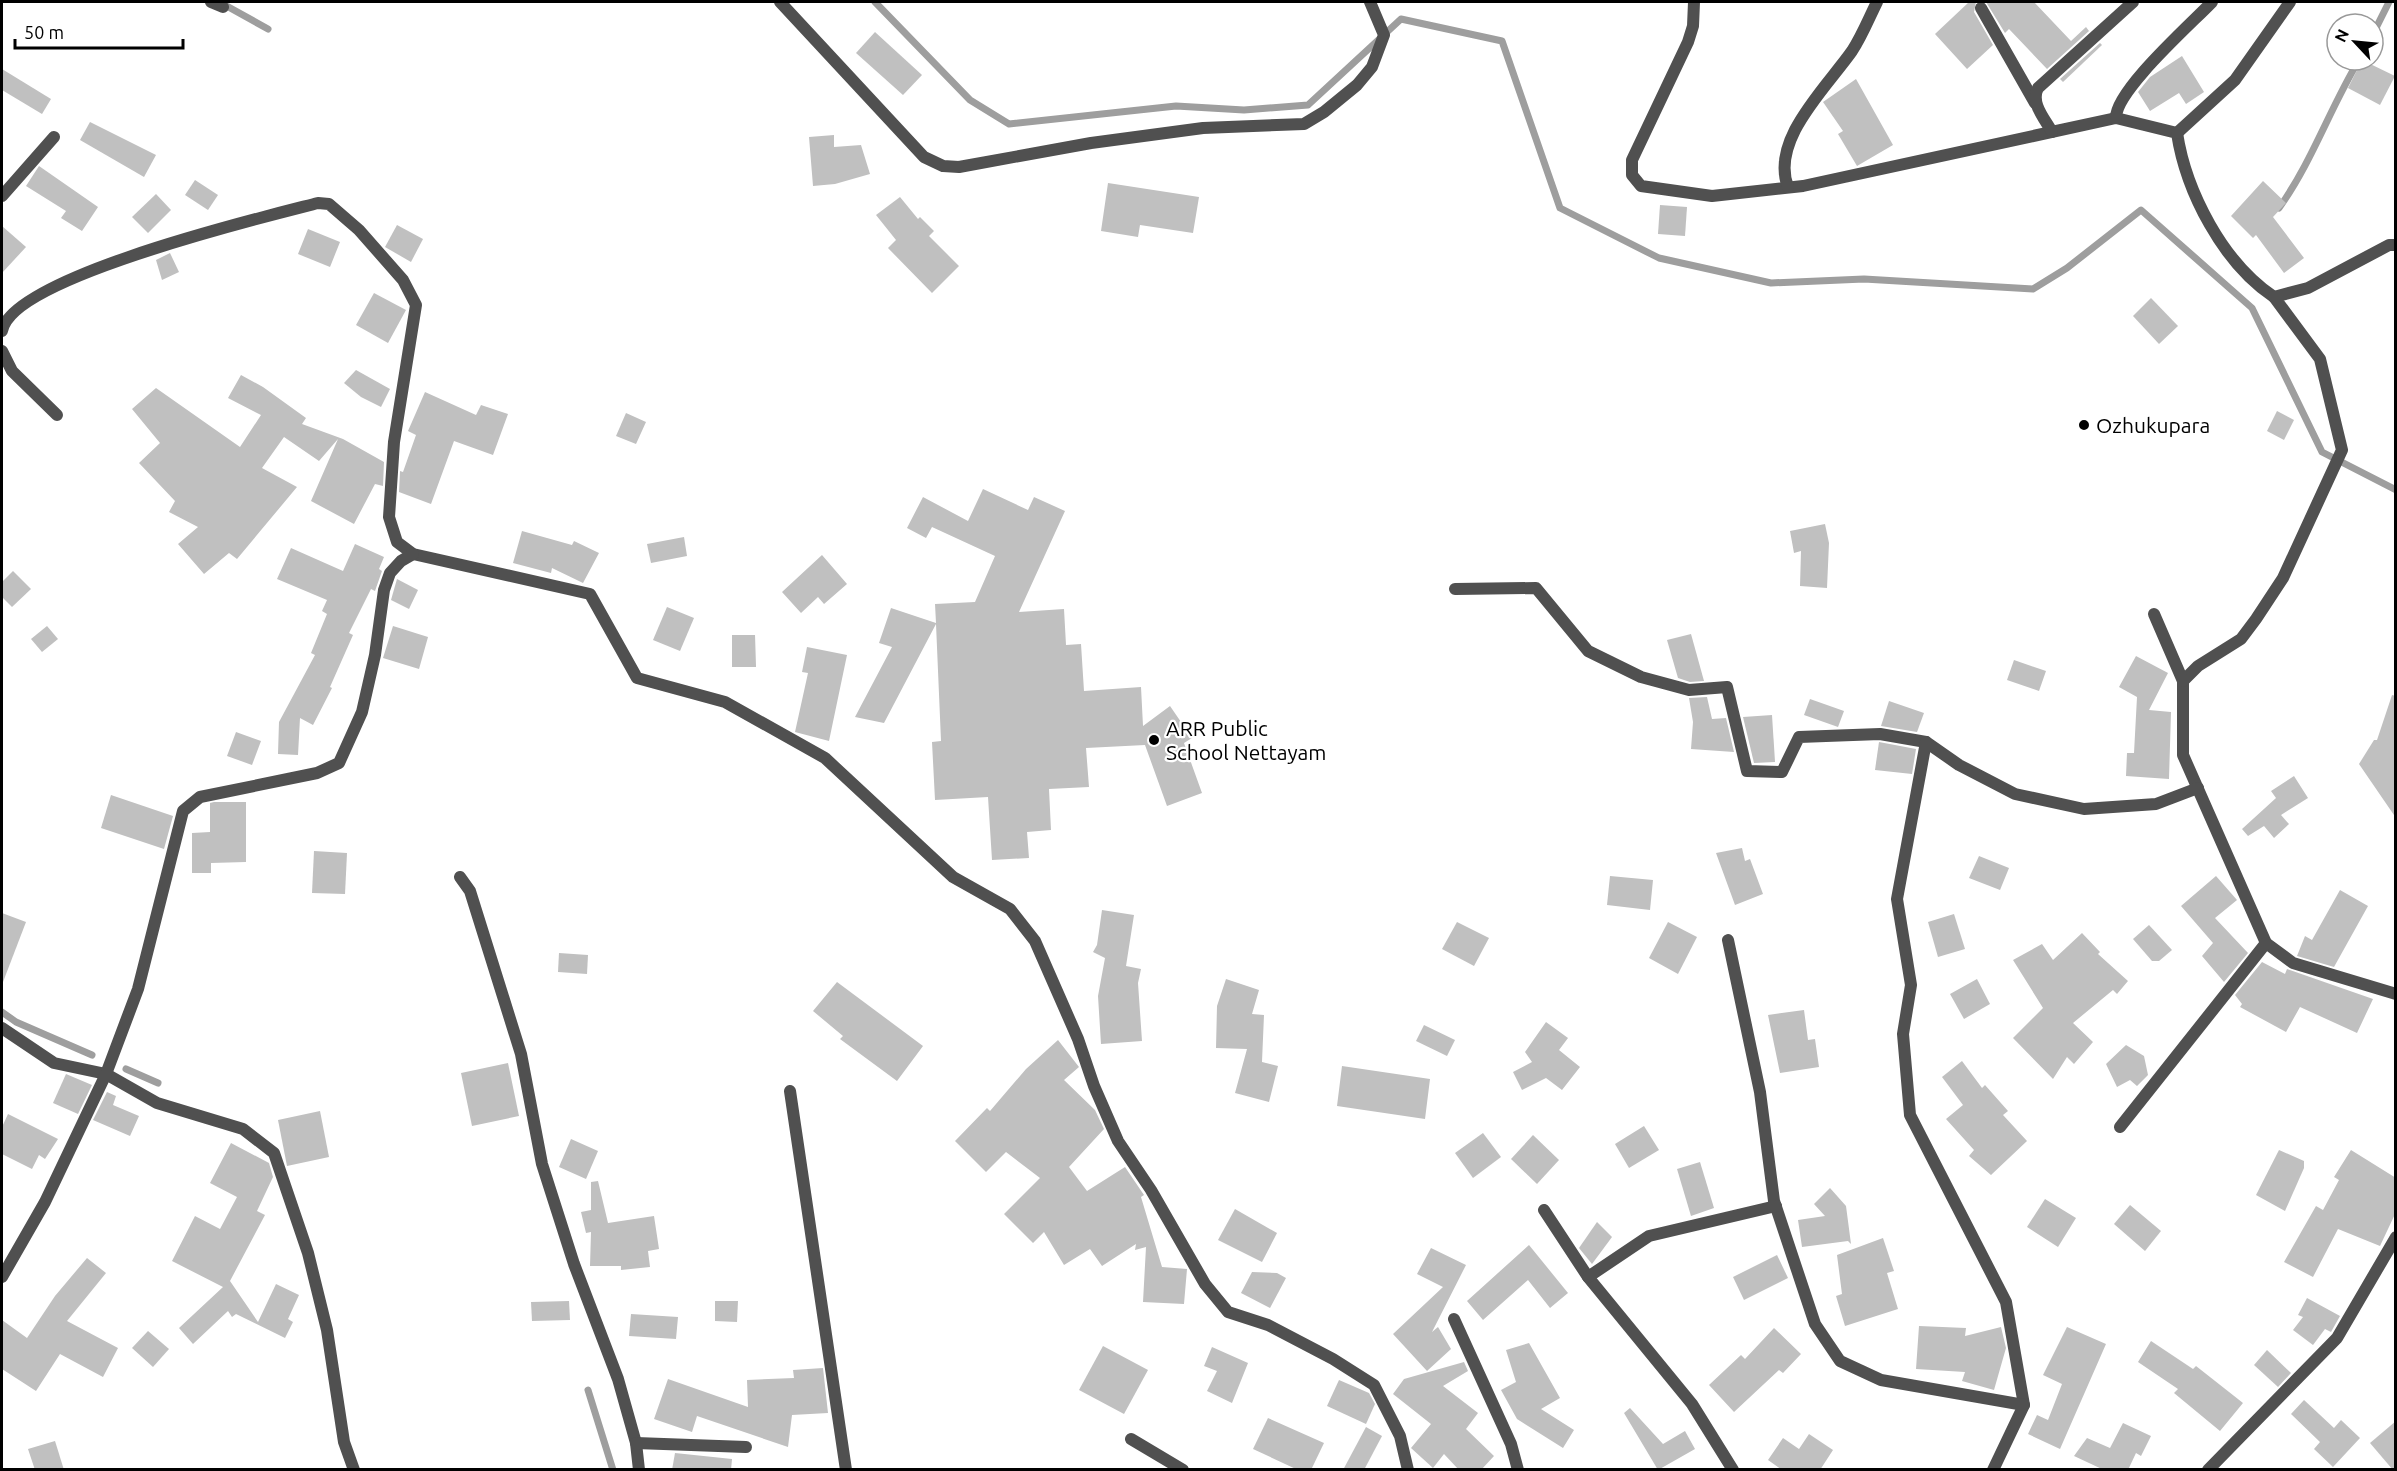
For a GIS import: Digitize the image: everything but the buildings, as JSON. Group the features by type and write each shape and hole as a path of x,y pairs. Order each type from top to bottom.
{"street":[{"path":"780,2 924,157 943,166 959,167 1091,142 1191,130 1304,124 1324,112 1357,85 1372,68 1384,35 1370,2"},
{"path":"1694,2 1693,26 1688,42 1632,160 1632,176 1641,186 1651,190 1712,196 1803,186 2116,118 2177,133"},
{"path":"1788,187 1783,173 1783,159 1788,145 1806,113 1854,49 1877,2"},
{"path":"2037,106 2035,98 2038,88 2133,2"},
{"path":"2116,118 2117,106 2131,84 2212,2"},
{"path":"2177,133 2235,80 2290,2"},
{"path":"1981,8 2052,132"},
{"path":"2177,133 2180,155 2211,224 2255,285 2274,297 2320,359 2342,450 2283,578 2256,619 2241,639 2198,666 2183,681"},
{"path":"2,196 54,137"},
{"path":"2,327 11,312 74,277 187,237 318,202 329,204 359,230 403,280 416,305 394,442 389,516 397,542 413,554 590,594 637,678 725,702 825,758 953,877 1010,909 1035,941 1074,1029 1094,1086 1118,1141 1151,1190 1205,1284 1228,1312 1268,1325 1333,1359 1374,1385 1400,1436 1408,1470"},
{"path":"2274,297 2308,288 2390,245 2396,245"},
{"path":"2,351 12,371 57,415"},
{"path":"2,1277 45,1202 106,1074 138,989 183,811 192,801 208,795 317,773 339,763 362,712 375,654 384,590 390,573 401,561 413,554"},
{"path":"1455,589 1536,588 1588,651 1641,676 1689,690 1727,687 1740,752 1747,771 1782,772 1799,737 1880,734 1926,742 1959,765 2015,794 2084,809 2156,804 2198,789"},
{"path":"2154,614 2183,681 2183,755 2266,944 2293,963 2396,994"},
{"path":"1926,742 1897,899 1911,985 1903,1034 1910,1115 2006,1302 2024,1405 1993,1470"},
{"path":"460,877 470,891 521,1054 542,1164 574,1264 618,1379 636,1443 639,1470"},
{"path":"1728,940 1760,1092 1776,1206 1815,1324 1840,1361 1881,1380 2024,1405"},
{"path":"2120,1127 2266,944"},
{"path":"2,1028 54,1063 106,1074 157,1103 243,1129 274,1153 309,1253 327,1330 344,1442 354,1470"},
{"path":"790,1091 846,1470"},
{"path":"1588,1277 1649,1236 1776,1206"},
{"path":"1544,1210 1588,1277 1692,1404 1733,1470"},
{"path":"2208,1470 2337,1338 2396,1237"},
{"path":"1454,1319 1510,1444 1518,1470"},
{"path":"1131,1439 1183,1470"},
{"path":"636,1443 746,1447"}],"waterway":[{"path":"875,2 970,100 1009,124 1176,106 1244,110 1308,105 1401,19 1502,41 1560,208 1659,258 1771,283 1864,279 2033,289 2067,268 2141,210 2252,308 2322,452 2396,490"},
{"path":"2384,12 2389,2"},
{"path":"223,4 268,29"},
{"path":"2279,208 2311,154 2353,72"},
{"path":"2,1012 16,1022 92,1055"},
{"path":"126,1069 158,1083"},
{"path":"588,1390 613,1470"}],"place":[{"name":"Ozhukupara","path":"2084,425"},
{"name":"ARR Public School Nettayam","path":"1154,740"}]}
